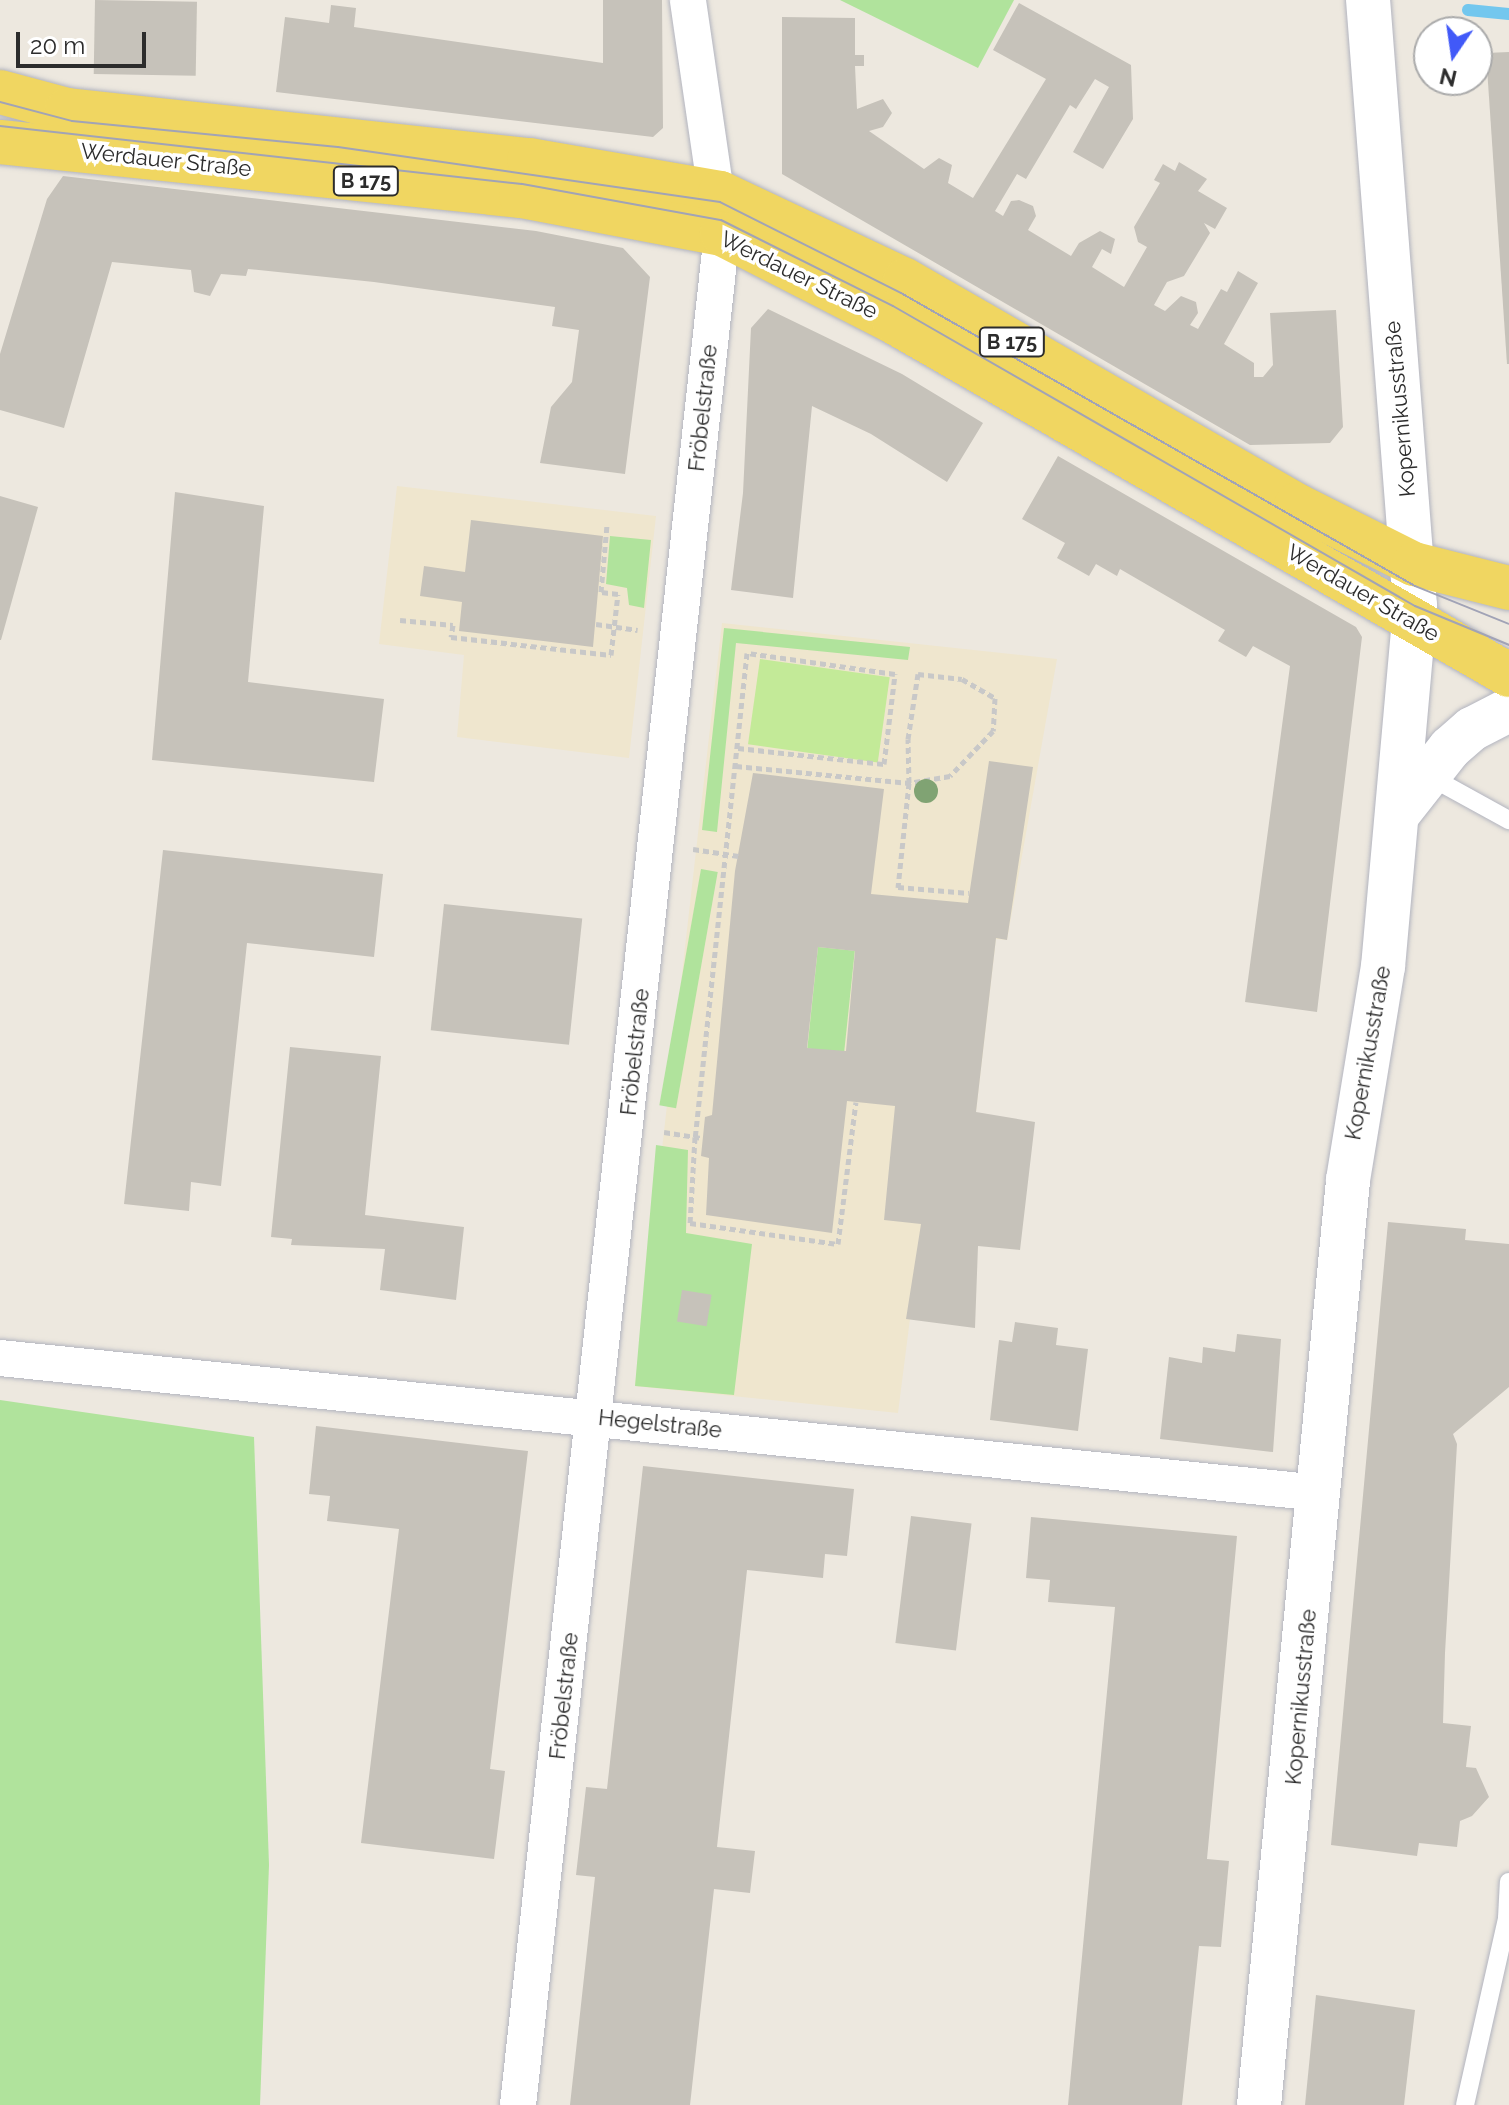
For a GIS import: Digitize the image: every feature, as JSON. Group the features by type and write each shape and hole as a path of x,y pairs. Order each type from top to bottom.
{"main road":[{"name":"Werdauer Straße","path":"0,92 67,110 529,160 721,214 905,280 1296,505 1414,564 1507,590"},
{"name":"Werdauer Straße","path":"2,150 721,214 894,322 1414,624 1501,664"}],"street":[{"name":"Fröbelstraße","path":"518,2105 596,1417 721,214 705,137 688,0"},
{"name":"Kopernikusstraße","path":"1259,2105 1348,1180 1383,967 1414,624 1414,564 1368,0"},
{"path":"1398,814 1426,775 1472,729 1509,710"},
{"name":"Hegelstraße","path":"0,1358 1320,1493"}],"lane":[{"path":"1426,775 1509,820"},
{"path":"1465,2105 1507,1918 1509,1882"}],"path":[{"path":"400,620 453,625 451,637 611,655 618,594 601,592 607,525"},
{"path":"596,624 615,626"},
{"path":"738,748 884,764 895,674 747,653 695,1137 690,1223 838,1244 856,1102"},
{"path":"736,766 909,783 950,776 993,731 995,698 962,679 918,674 908,739 909,783 898,887 969,893"},
{"path":"698,849 738,856"},
{"path":"668,1133 703,1138"}],"shaded area":[{"path":"397,486 656,516 629,758 457,737 464,655 379,644"},
{"path":"722,623 1057,659 1007,940 996,939 976,1112 937,1107 898,1413 635,1386"}],"green space":[{"path":"840,0 1014,0 978,68"},
{"path":"610,536 651,540 644,608 629,605 627,588 606,584"},
{"path":"724,628 910,647 908,660 736,643 717,832 702,830"},
{"path":"760,659 890,677 878,762 748,744"},
{"path":"701,869 718,872 676,1108 659,1105"},
{"path":"818,947 855,951 844,1052 807,1048"},
{"path":"656,1145 688,1150 686,1233 752,1244 734,1395 635,1386"},
{"path":"0,1400 254,1437 269,1865 260,2105 0,2105"}],"building":[{"path":"95,0 197,2 196,76 94,74"},
{"path":"603,0 662,0 663,128 653,137 276,92 285,17 329,23 331,5 356,8 354,27 603,63"},
{"path":"1019,3 1131,65 1133,119 1103,169 1073,152 1109,87 1095,79 1076,109 1070,105 1026,179 1017,174 995,211 1003,216 1011,201 1019,200 1033,206 1036,216 1028,230 1071,256 1079,243 1100,231 1115,239 1111,254 1102,249 1092,267 1124,287 1147,247 1138,242 1134,227 1160,183 1154,180 1163,164 1175,171 1179,162 1207,179 1198,191 1227,208 1215,229 1204,223 1210,233 1184,276 1167,282 1154,305 1165,311 1181,296 1196,302 1198,313 1190,325 1198,329 1221,289 1227,292 1238,271 1258,283 1224,344 1254,363 1254,377 1263,377 1273,365 1270,313 1336,310 1343,427 1330,443 1250,445 782,174 782,17 855,18 855,55 864,55 864,66 855,66 857,109 883,99 892,113 883,127 869,131 924,169 939,158 952,165 948,183 973,198 1046,79 993,50"},
{"path":"1509,52 1509,364 1489,96 1493,96 1493,53"},
{"path":"63,176 536,231 623,248 650,277 625,474 540,463 551,407 572,382 579,330 552,326 555,307 374,282 248,269 246,276 221,274 210,296 194,292 191,270 112,262 64,428 0,410 0,354 47,199"},
{"path":"768,309 902,374 983,423 947,482 871,434 812,406 793,598 731,590 743,493 751,328"},
{"path":"1058,456 1356,627 1362,637 1317,1012 1245,1002 1290,666 1253,646 1246,657 1218,641 1225,630 1120,569 1117,576 1096,564 1089,576 1057,558 1065,543 1022,519"},
{"path":"175,492 264,506 248,682 384,699 374,782 152,760"},
{"path":"0,496 38,507 1,640 0,640"},
{"path":"471,520 603,536 593,647 459,631 462,602 420,596 424,566 465,572"},
{"path":"989,761 1033,767 1007,940 996,938 976,1112 1035,1122 1020,1250 978,1246 975,1328 906,1319 921,1224 884,1220 895,1106 847,1101 832,1233 706,1215 709,1158 701,1156 705,1117 712,1115 735,871 753,773 884,789 871,894 968,903","holes":["818,947 855,951 846,1051 807,1048"]},
{"path":"163,850 383,874 374,957 247,943 221,1186 191,1182 189,1211 124,1204"},
{"path":"444,904 582,919 569,1045 431,1030"},
{"path":"290,1047 381,1056 365,1215 464,1227 456,1300 380,1290 385,1249 291,1245 292,1239 271,1237"},
{"path":"1388,1222 1466,1229 1465,1240 1509,1244 1509,1387 1453,1434 1457,1444 1445,1653 1443,1723 1471,1726 1466,1767 1476,1768 1489,1797 1472,1816 1460,1821 1457,1847 1419,1843 1417,1856 1331,1845"},
{"path":"682,1290 712,1295 707,1326 677,1322"},
{"path":"1015,1322 1058,1328 1056,1345 1088,1349 1078,1431 990,1420 999,1340 1012,1342"},
{"path":"1237,1334 1281,1339 1273,1452 1160,1439 1169,1357 1202,1363 1203,1347 1235,1352"},
{"path":"316,1426 528,1451 490,1769 505,1771 494,1859 361,1843 399,1529 327,1521 330,1496 309,1494"},
{"path":"643,1466 854,1489 847,1556 825,1554 823,1578 747,1570 717,1847 755,1851 750,1893 714,1889 690,2105 570,2105 595,1877 576,1875 586,1787 607,1789"},
{"path":"911,1516 972,1523 956,1650 895,1643"},
{"path":"1031,1517 1237,1536 1207,1859 1229,1861 1221,1947 1199,1946 1182,2105 1068,2105 1115,1607 1048,1602 1050,1580 1026,1578"},
{"path":"1316,1995 1415,2010 1404,2105 1305,2105"}],"waterway":[{"path":"1468,10 1509,14"}],"tram line":[{"path":"0,102 72,121 338,147 720,202 901,293 1415,586 1509,624"},
{"path":"0,126 522,184 721,220 893,306 1415,606 1509,645"}]}
